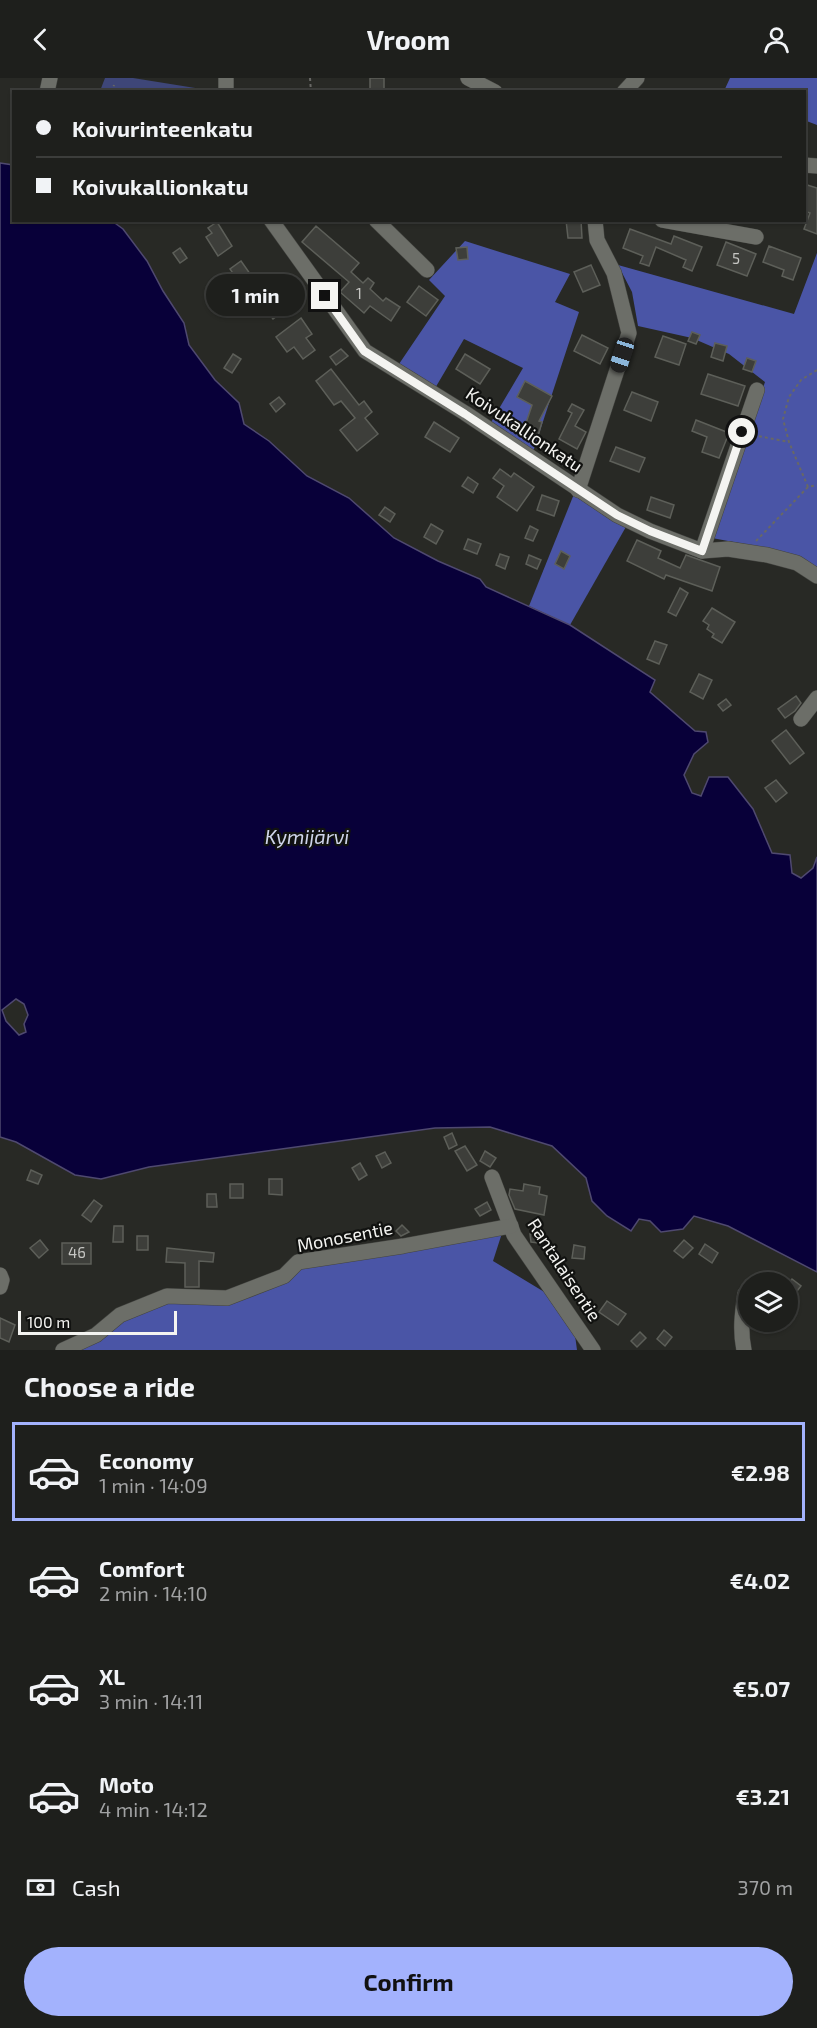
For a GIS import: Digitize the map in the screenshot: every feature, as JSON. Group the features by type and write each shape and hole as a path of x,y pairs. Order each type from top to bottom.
{"street":[{"path":"468,78 491,90"},
{"name":"Koivukallionkatu","path":"272,222 364,351 625,519 702,551 728,549 748,552 797,563 817,576"},
{"path":"378,222 428,270"},
{"path":"578,490 629,333 614,273 597,240 595,222"},
{"path":"673,222 756,237"},
{"path":"702,551 757,390"},
{"path":"801,719 817,698"},
{"name":"Rantalaisentie","path":"492,1177 514,1235 593,1350"},
{"name":"Monosentie","path":"63,1350 96,1335 120,1315 167,1296 227,1298 284,1276 298,1262 511,1226"},
{"path":"0,1275 2,1280 0,1287"},
{"path":"741,1332 744,1350"}],"path":[{"path":"113,90 114,85"},
{"path":"808,487 789,442 783,419 789,397 801,380 817,370"},
{"path":"742,432 789,442"},
{"path":"748,552 762,532 808,487 817,485"}],"shaded area":[{"path":"105,78 133,78 208,90 100,90"},
{"path":"730,78 817,78 817,125 806,121 806,90 724,90"},
{"path":"465,241 570,274 555,302 579,312 533,452 490,424 523,368 464,339 434,390 399,364 445,296 429,280"},
{"path":"817,253 817,568 770,549 712,538 765,382 729,354 692,338 638,326 632,292 618,265 794,314"},
{"path":"574,494 627,525 570,625 529,606"},
{"path":"503,1230 493,1261 546,1293 575,1335 577,1350 75,1350 121,1318 168,1299 228,1300 299,1264"}],"water":[{"name":"Kymijärvi","path":"0,163 12,165 12,222 113,222 123,229 147,261 184,323 189,345 215,380 239,403 244,424 269,441 307,476 349,498 394,538 438,561 480,579 486,587 570,625 655,680 650,692 695,731 706,732 708,742 694,754 684,775 692,793 701,796 709,777 728,777 753,809 772,853 790,855 792,873 801,878 813,868 817,857 817,1272 728,1226 694,1216 683,1229 661,1232 650,1221 639,1219 631,1231 607,1216 592,1201 586,1178 552,1146 490,1127 435,1128 149,1167 101,1179 75,1175 16,1142 0,1137","holes":["16,999 24,1004 28,1015 24,1024 26,1032 19,1035 6,1021 2,1010"]}],"building":[{"path":"370,78 384,78 384,90 370,90"},
{"path":"806,185 817,188 817,234 804,229 810,213 806,212"},
{"path":"217,222 232,246 218,256 206,237 212,233 208,228"},
{"path":"566,222 581,222 582,238 568,238"},
{"path":"316,226 359,263 351,272 363,283 368,278 374,283 370,289 383,301 386,298 400,307 391,321 370,306 364,313 340,292 349,282 302,242"},
{"path":"630,229 671,244 674,236 702,247 692,271 683,267 686,260 656,247 649,266 640,263 643,256 623,248"},
{"path":"726,242 756,254 747,276 717,265"},
{"path":"769,246 801,258 793,280 782,276 784,270 763,262"},
{"path":"467,247 468,259 458,260 456,248"},
{"path":"180,248 187,258 180,263 173,253"},
{"path":"241,261 258,285 246,293 230,269"},
{"path":"591,265 600,285 583,292 574,272"},
{"path":"419,286 438,300 426,316 407,302"},
{"path":"275,287 281,295 292,287 301,298 273,319 258,299"},
{"path":"301,318 312,334 306,338 315,350 303,359 294,347 287,352 276,337"},
{"path":"692,332 700,335 696,344 688,341"},
{"path":"582,335 608,348 600,364 574,351"},
{"path":"663,336 686,344 679,365 655,357"},
{"path":"715,343 727,346 723,361 711,357"},
{"path":"341,349 348,356 336,365 330,357"},
{"path":"233,354 241,359 232,373 224,368"},
{"path":"465,354 490,369 480,384 456,369"},
{"path":"747,358 756,361 752,372 743,369"},
{"path":"331,369 359,405 364,401 372,412 365,418 378,434 357,451 340,430 355,418 341,401 334,405 316,381"},
{"path":"708,374 745,386 738,406 701,394"},
{"path":"525,381 552,396 539,421 542,422 538,436 523,432 532,405 517,397"},
{"path":"632,392 658,402 651,421 624,410"},
{"path":"279,397 285,404 276,412 270,404"},
{"path":"572,404 584,410 575,426 586,432 577,449 559,439 572,413 568,411"},
{"path":"696,420 729,433 719,458 702,452 707,437 692,431"},
{"path":"434,422 459,438 450,452 425,437"},
{"path":"616,447 645,458 639,472 610,461"},
{"path":"500,469 511,477 514,473 534,487 517,511 497,497 504,486 493,478"},
{"path":"468,477 478,484 473,493 462,486"},
{"path":"542,495 559,501 554,516 537,510"},
{"path":"651,497 674,505 670,518 647,510"},
{"path":"385,507 395,514 390,522 379,515"},
{"path":"431,524 443,531 436,544 424,537"},
{"path":"530,526 538,530 533,541 525,538"},
{"path":"468,539 481,544 477,554 464,549"},
{"path":"637,540 661,551 658,558 680,568 686,555 720,567 712,591 666,575 664,579 627,561"},
{"path":"561,551 570,556 564,569 555,564"},
{"path":"500,554 509,557 505,569 496,565"},
{"path":"529,555 541,560 537,569 526,564"},
{"path":"680,588 688,593 676,616 668,612"},
{"path":"712,608 735,622 722,643 712,637 714,634 707,629 709,625 703,621"},
{"path":"655,641 667,645 659,664 647,659"},
{"path":"699,674 712,680 703,699 690,692"},
{"path":"796,696 801,703 785,718 778,709"},
{"path":"726,699 731,705 723,711 718,705"},
{"path":"786,730 804,753 790,764 772,741"},
{"path":"776,780 787,793 776,802 765,788"},
{"path":"452,1133 457,1145 449,1149 444,1137"},
{"path":"465,1146 477,1165 467,1171 455,1151"},
{"path":"485,1151 496,1158 490,1167 480,1161"},
{"path":"385,1152 391,1163 382,1168 376,1156"},
{"path":"360,1163 367,1175 359,1180 352,1168"},
{"path":"31,1170 42,1175 38,1184 27,1180"},
{"path":"269,1179 282,1179 282,1195 269,1194"},
{"path":"230,1184 243,1184 243,1198 230,1198"},
{"path":"524,1184 540,1187 539,1194 547,1196 544,1215 515,1209 509,1195 510,1189 523,1191"},
{"path":"207,1194 216,1194 217,1207 207,1207"},
{"path":"94,1200 102,1206 91,1222 82,1215"},
{"path":"487,1202 491,1210 480,1216 475,1209"},
{"path":"402,1225 409,1232 401,1236 396,1231"},
{"path":"114,1226 123,1226 123,1242 113,1242"},
{"path":"530,1234 539,1234 538,1243 531,1242"},
{"path":"137,1236 148,1236 148,1250 137,1250"},
{"path":"40,1240 48,1250 39,1258 30,1248"},
{"path":"684,1240 693,1248 683,1258 674,1251"},
{"path":"62,1243 91,1243 91,1264 62,1264"},
{"path":"705,1244 718,1253 712,1263 699,1254"},
{"path":"574,1245 585,1247 584,1259 572,1258"},
{"path":"167,1248 214,1253 213,1262 199,1261 199,1287 185,1287 185,1263 166,1262"},
{"path":"607,1301 626,1314 618,1325 599,1312"},
{"path":"0,1318 15,1325 9,1342 0,1338"},
{"path":"664,1330 672,1337 665,1346 657,1339"},
{"path":"640,1332 646,1338 637,1347 631,1341"}],"route":[{"path":"325,296 364,351 465,414 617,515 650,531 702,551 742,432"}]}
